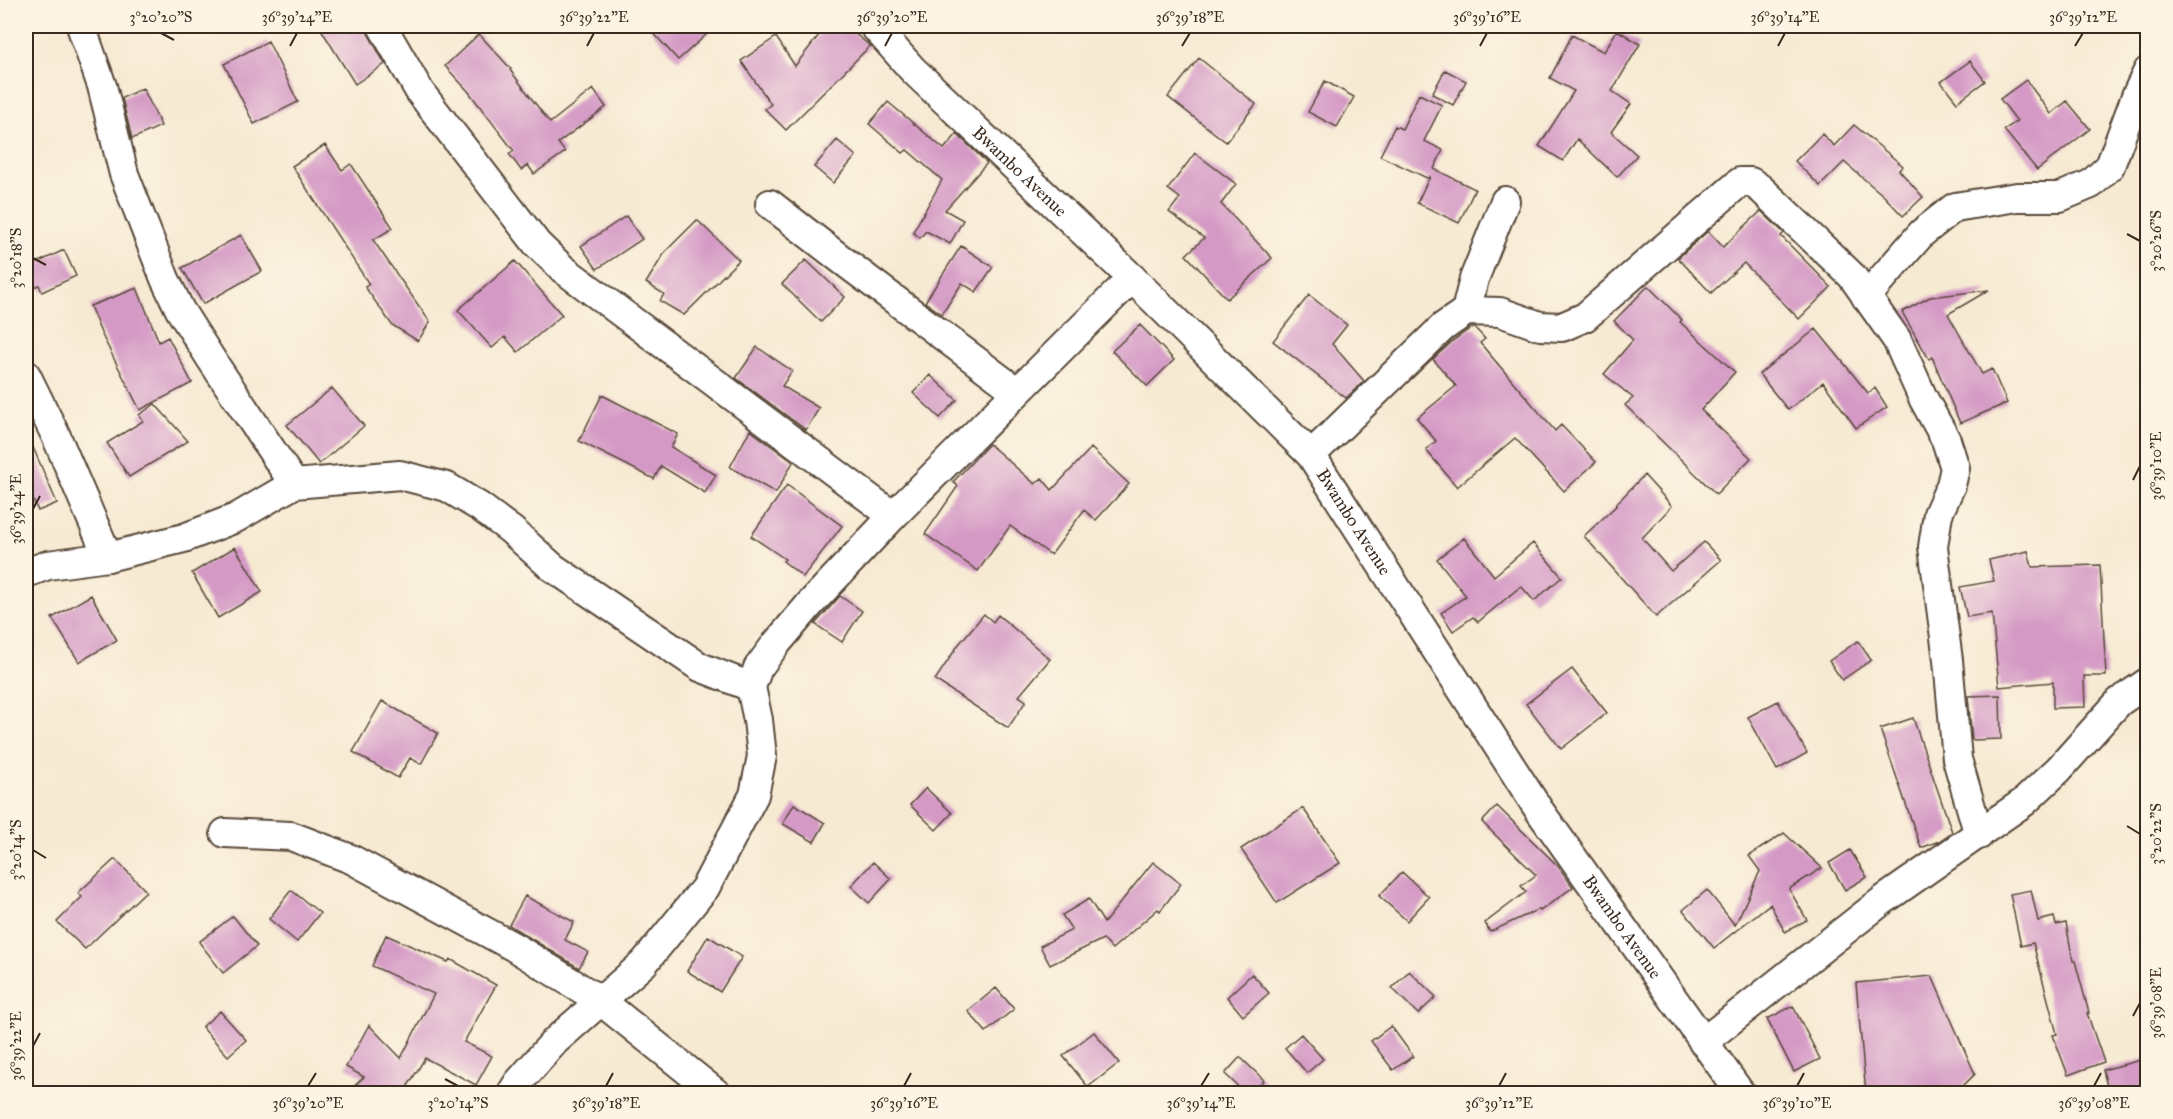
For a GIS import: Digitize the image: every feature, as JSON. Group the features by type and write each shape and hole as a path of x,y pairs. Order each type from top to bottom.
{"street":[{"path":"81,26 102,87 124,174 165,279 180,310 207,353 294,484"},
{"path":"382,26 420,92 537,244 583,285 893,516"},
{"name":"Bwambo Avenue","path":"874,26 913,70 1132,278 1311,454 1539,810 1741,1094"},
{"path":"1866,297 1922,232 1955,207 2018,197 2060,197 2091,184 2110,166 2136,96 2148,71"},
{"path":"1311,454 1443,327 1466,311 1500,312 1540,326 1562,327 1585,317 1740,182 1751,182 1852,276 1897,340 1923,398 1946,440 1955,468 1951,485 1938,514 1933,547 1948,660 1957,759 1979,835"},
{"path":"1466,311 1474,279 1505,201"},
{"path":"770,204 1016,391"},
{"path":"511,1094 555,1041 644,963 705,888 754,795 762,756 751,687 759,668 776,644 811,603 893,516 1132,278"},
{"path":"26,375 56,436 108,557"},
{"path":"26,573 48,565 108,557 184,538 236,518 294,484 400,475 447,487 480,507 511,530 552,567 700,667 751,687"},
{"path":"1703,1042 1882,901 2024,802 2059,769 2119,702 2148,682"},
{"path":"225,833 291,836 351,859 514,947 601,1001 717,1094"}],"building":[{"path":"319,26 364,26 385,64 355,84"},
{"path":"647,26 716,26 678,60"},
{"path":"826,26 846,26 870,46 786,130 765,109 771,104 741,61 776,37 795,66"},
{"path":"1617,30 1640,44 1612,91 1631,104 1611,132 1637,155 1617,177 1577,139 1563,161 1539,146 1574,91 1550,78 1572,35 1604,52"},
{"path":"479,34 511,69 550,123 593,89 606,107 558,143 565,152 534,174 528,165 521,170 509,154 514,151 468,91 445,66"},
{"path":"268,41 298,102 254,124 224,64"},
{"path":"1199,58 1256,104 1226,142 1168,97"},
{"path":"1970,61 1985,81 1957,102 1941,82"},
{"path":"1445,70 1466,81 1453,105 1432,94"},
{"path":"2026,80 2051,114 2067,101 2090,129 2037,170 2004,130 2017,121 2000,99"},
{"path":"1325,81 1354,97 1337,127 1308,112"},
{"path":"143,88 161,126 132,139 122,98"},
{"path":"1419,94 1442,105 1424,141 1443,150 1434,169 1475,189 1459,223 1417,203 1429,179 1380,156 1395,126 1402,129"},
{"path":"888,102 944,149 957,134 987,163 945,210 963,220 950,244 926,231 920,238 913,232 942,180 907,150 903,153 869,124"},
{"path":"1854,125 1903,166 1899,170 1923,197 1903,216 1884,196 1844,162 1820,186 1795,161 1822,134 1834,146"},
{"path":"837,140 856,156 833,183 814,167"},
{"path":"325,145 342,170 351,164 393,228 373,240 430,322 418,341 392,325 365,287 369,284 292,166"},
{"path":"1195,153 1236,184 1221,204 1272,258 1227,299 1186,255 1204,238 1169,212 1180,198 1168,189"},
{"path":"1761,211 1784,233 1781,236 1831,287 1799,319 1744,263 1711,293 1678,258 1708,231 1723,247"},
{"path":"626,216 642,239 597,269 581,246"},
{"path":"697,220 739,260 684,315 660,301 664,294 646,283 665,252"},
{"path":"241,235 262,271 203,304 182,268"},
{"path":"961,246 993,267 976,292 962,283 942,314 925,302"},
{"path":"64,250 76,276 42,292 39,285 26,290 26,268"},
{"path":"806,260 845,297 821,322 782,284"},
{"path":"515,261 562,315 518,352 505,337 492,348 458,310"},
{"path":"1648,286 1682,320 1680,322 1735,372 1701,410 1751,458 1716,494 1625,405 1633,398 1604,374 1633,340 1614,321"},
{"path":"137,288 159,342 168,337 192,383 140,410 90,306"},
{"path":"1989,290 1948,314 1982,374 1992,369 2007,403 1960,423 1932,357 1929,359 1902,312 1930,297"},
{"path":"1309,295 1347,325 1332,344 1364,381 1346,398 1273,341"},
{"path":"1140,325 1174,360 1147,386 1112,351"},
{"path":"1471,328 1475,328 1485,339 1480,343 1555,431 1561,425 1596,462 1564,491 1515,438 1457,487 1426,450 1436,441 1417,418 1456,386 1433,359"},
{"path":"1816,329 1868,393 1875,388 1887,407 1856,428 1823,382 1788,410 1759,374"},
{"path":"757,347 792,371 782,386 819,408 806,430 736,378"},
{"path":"930,375 957,400 940,418 913,393"},
{"path":"332,388 364,426 319,464 287,425"},
{"path":"602,395 678,434 671,447 716,475 705,493 661,466 654,479 579,441"},
{"path":"155,404 188,441 129,477 107,443 143,421 139,415"},
{"path":"750,430 793,462 776,493 730,467"},
{"path":"26,431 57,503 38,511 26,483"},
{"path":"989,444 1035,484 1042,478 1052,490 1091,448 1129,484 1096,520 1084,510 1051,555 1010,526 978,571 925,534 958,486 953,482"},
{"path":"1644,475 1672,506 1642,538 1671,571 1704,542 1721,560 1656,617 1584,536"},
{"path":"787,485 842,526 803,577 783,561 785,559 751,536"},
{"path":"1464,538 1494,576 1533,543 1562,577 1534,601 1521,586 1478,622 1473,617 1453,631 1441,613 1466,596 1437,559"},
{"path":"235,547 262,592 218,618 192,573"},
{"path":"2028,551 2032,567 2100,565 2106,676 2084,676 2085,707 2053,708 2053,682 1999,687 1992,613 1967,617 1960,587 1994,581 1989,560"},
{"path":"91,595 117,640 79,662 52,618"},
{"path":"840,596 862,611 842,642 815,624"},
{"path":"984,614 993,622 998,615 1050,659 1019,696 1026,701 1008,728 935,680 959,644"},
{"path":"1858,641 1871,660 1842,680 1829,661"},
{"path":"1572,669 1607,713 1561,749 1526,704"},
{"path":"2000,695 2001,739 1972,740 1968,696"},
{"path":"382,701 438,733 421,764 410,758 398,778 353,752"},
{"path":"1778,701 1807,753 1777,770 1748,717"},
{"path":"1913,718 1952,832 1939,841 1921,848 1880,729"},
{"path":"926,788 952,813 936,830 910,805"},
{"path":"794,804 825,823 814,842 783,824"},
{"path":"1497,806 1558,866 1573,887 1540,911 1539,909 1490,932 1485,923 1526,892 1521,886 1536,875 1482,822"},
{"path":"1303,808 1340,863 1277,903 1241,849"},
{"path":"1784,833 1822,868 1789,889 1807,920 1785,932 1770,904 1714,948 1683,910 1707,890 1735,925 1760,871 1749,856"},
{"path":"1850,850 1867,877 1845,890 1829,863"},
{"path":"115,859 146,891 85,949 57,922 82,897 78,893"},
{"path":"873,862 891,879 869,903 851,886"},
{"path":"1153,862 1181,884 1160,911 1158,909 1112,949 1103,939 1050,965 1040,946 1072,930 1062,915 1089,899 1104,923"},
{"path":"1402,872 1429,897 1407,921 1379,896"},
{"path":"291,890 320,913 297,942 269,919"},
{"path":"2031,890 2038,921 2054,917 2056,925 2066,923 2073,961 2075,961 2089,1013 2087,1013 2104,1062 2068,1075 2053,1035 2057,1034 2033,943 2021,946 2010,894"},
{"path":"525,896 574,922 565,940 588,952 579,968 509,925"},
{"path":"233,916 257,946 223,973 199,942"},
{"path":"386,935 448,962 450,959 496,985 464,1042 492,1056 476,1085 425,1058 403,1094 346,1094 364,1077 346,1067 369,1025 401,1058 434,994 372,966"},
{"path":"708,936 742,957 720,992 687,971"},
{"path":"1409,971 1436,997 1418,1014 1392,988"},
{"path":"1252,974 1269,993 1243,1016 1227,997"},
{"path":"1932,976 1975,1074 1955,1094 1866,1094 1856,983"},
{"path":"996,988 1014,1009 986,1032 968,1011"},
{"path":"1793,1006 1820,1059 1794,1072 1767,1019"},
{"path":"220,1011 246,1040 228,1056 202,1027"},
{"path":"1391,1026 1413,1056 1393,1070 1371,1041"},
{"path":"1094,1032 1119,1063 1088,1087 1063,1056"},
{"path":"1301,1034 1323,1059 1307,1073 1285,1048"},
{"path":"1240,1057 1264,1080 1252,1094 1246,1094 1225,1074"},
{"path":"2148,1058 2148,1094 2109,1094 2103,1070"}]}
